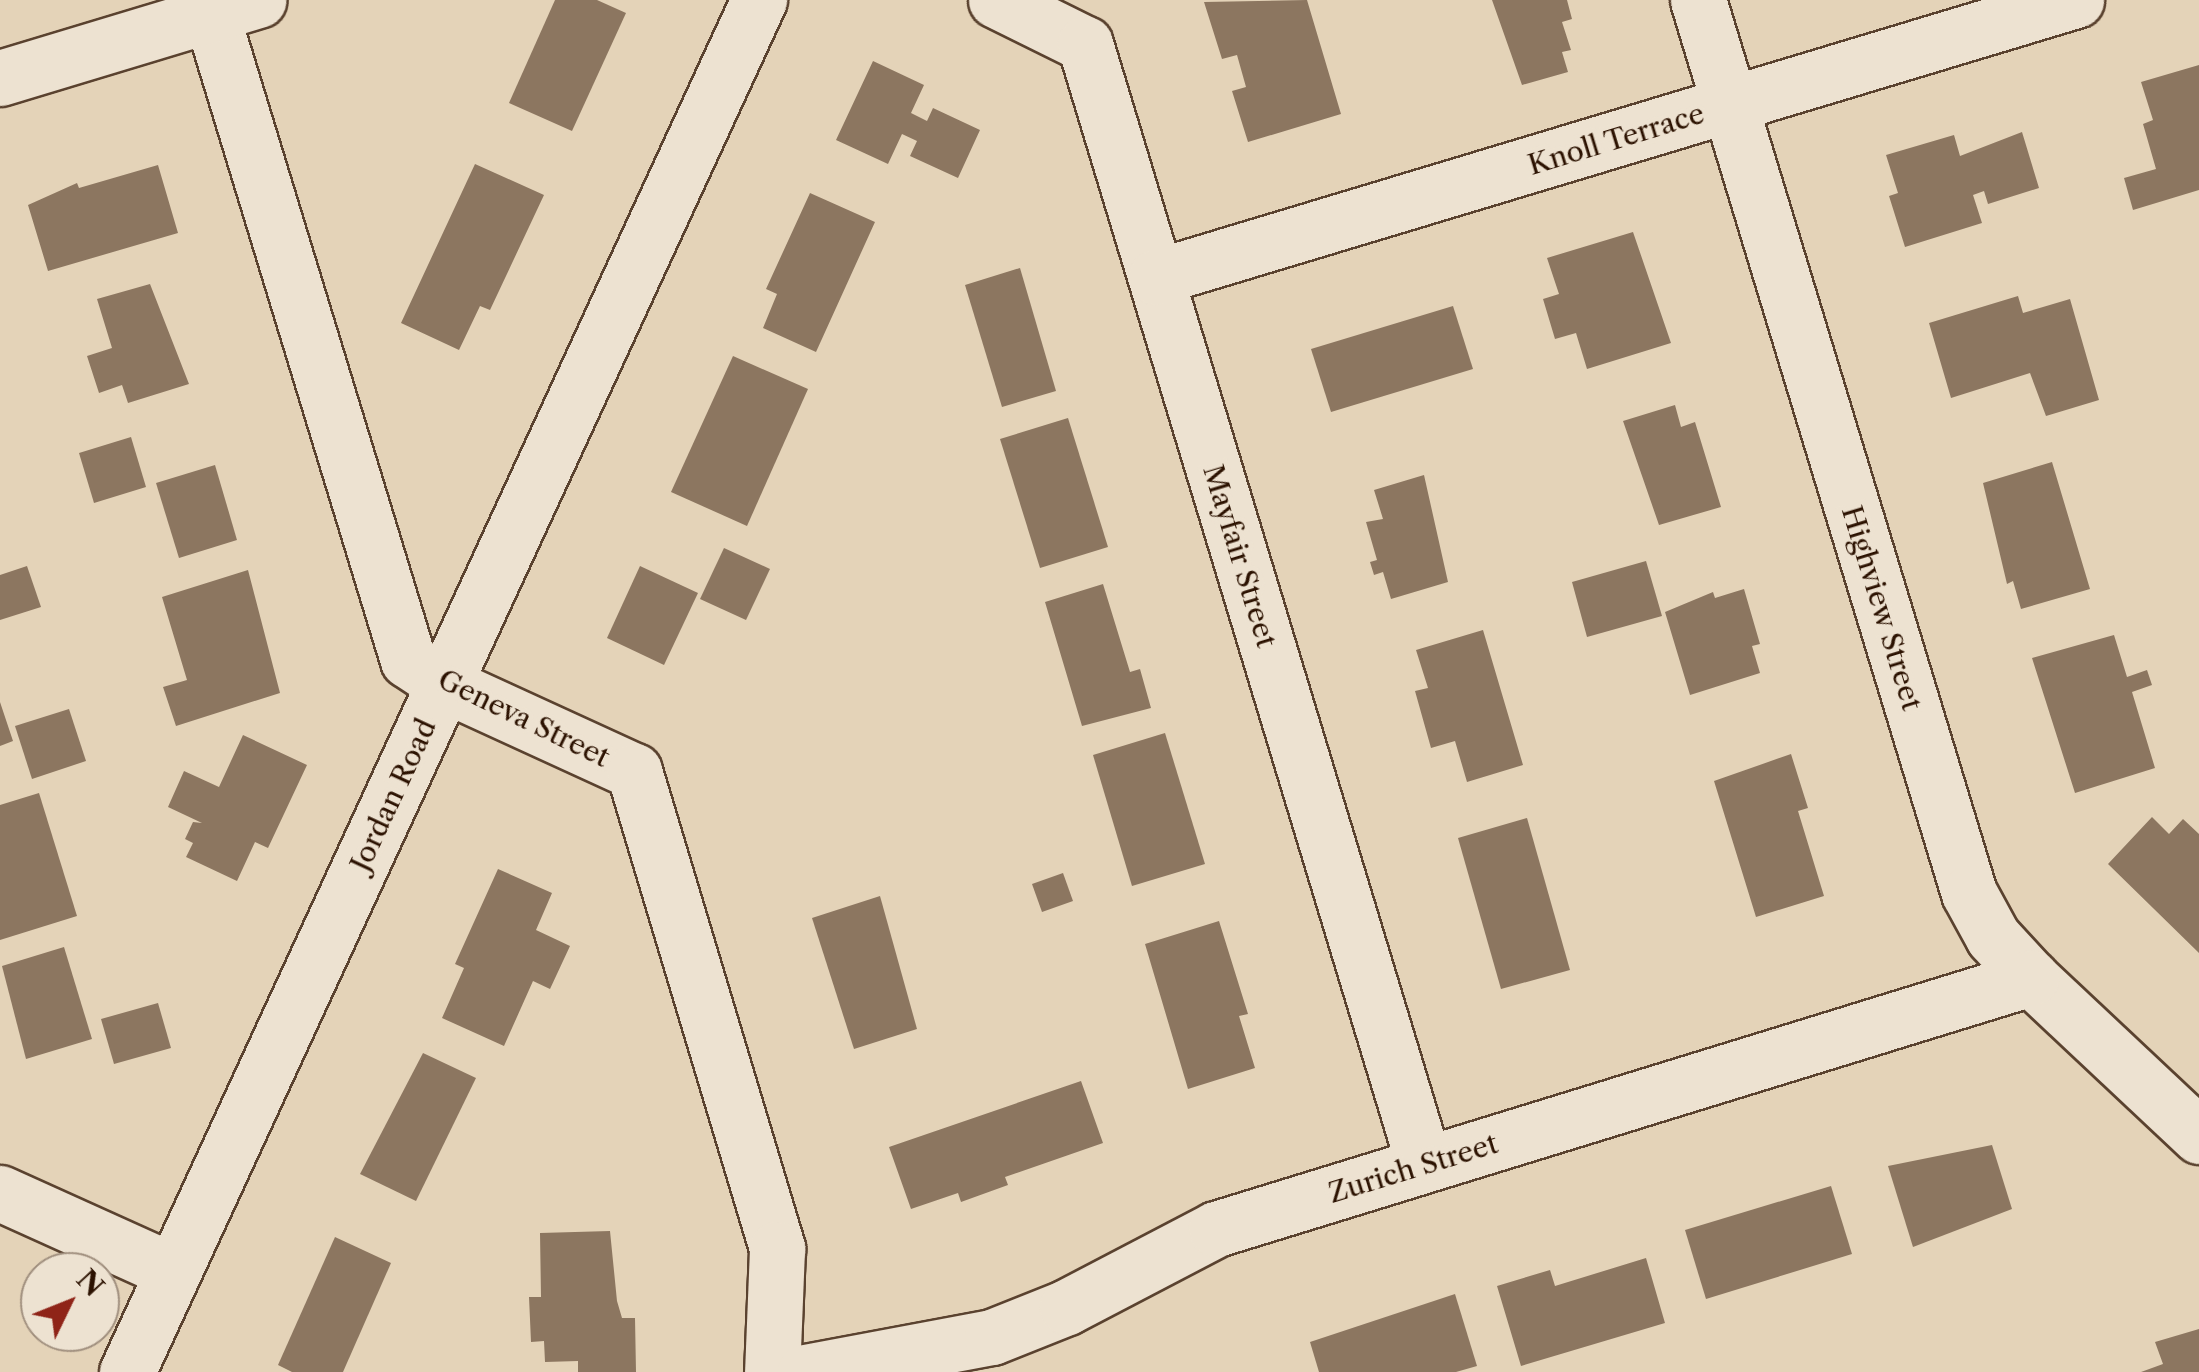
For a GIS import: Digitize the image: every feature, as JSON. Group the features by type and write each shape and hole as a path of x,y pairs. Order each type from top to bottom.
{"street":[{"name":"Jordan Road","path":"127,1372 758,0"},
{"name":"Mayfair Street","path":"996,0 1085,44 1424,1164"},
{"name":"Highview Street","path":"1698,0 1969,893 1993,937 2031,978 2199,1136"},
{"name":"Knoll Terrace","path":"1156,277 2076,0"},
{"name":"Geneva Street","path":"235,7 408,660 446,685 634,771 778,1249 772,1372"},
{"path":"0,78 235,7"},
{"name":"Zurich Street","path":"805,1372 992,1337 1067,1307 1216,1229 2031,978"},
{"path":"0,1193 174,1271"}],"building":[{"path":"555,0 597,0 626,13 572,131 509,103"},
{"path":"1307,0 1341,114 1248,142 1232,91 1246,87 1237,55 1222,59 1204,2"},
{"path":"1492,0 1567,0 1572,19 1562,22 1571,50 1562,52 1568,72 1522,85"},
{"path":"873,61 924,85 911,113 927,121 933,108 980,130 958,178 910,156 917,141 902,134 888,164 836,140"},
{"path":"2199,65 2199,190 2133,210 2124,178 2156,169 2143,124 2153,120 2141,82"},
{"path":"2022,132 2039,188 1988,204 1984,191 1973,195 1982,223 1905,247 1889,196 1898,193 1886,155 1954,135 1960,156"},
{"path":"475,164 544,195 490,310 480,306 459,350 401,323"},
{"path":"158,165 178,233 48,271 28,205 77,183 79,188"},
{"path":"810,193 875,222 816,352 763,328 777,294 766,289"},
{"path":"1633,232 1671,343 1587,369 1576,333 1555,339 1543,299 1559,294 1547,258"},
{"path":"1020,268 1056,391 1002,407 965,285"},
{"path":"150,284 189,384 128,403 122,385 99,393 87,356 112,348 97,299"},
{"path":"2018,296 2023,313 2070,299 2099,400 2046,416 2030,373 1951,398 1929,323"},
{"path":"1453,306 1473,369 1331,412 1311,349"},
{"path":"733,356 808,389 747,526 671,492"},
{"path":"1675,405 1681,427 1695,422 1721,507 1659,525 1623,421"},
{"path":"1068,418 1108,547 1040,568 1000,439"},
{"path":"131,437 146,487 94,503 79,453"},
{"path":"2052,462 2090,589 2021,609 2013,581 2007,584 1983,483"},
{"path":"215,465 237,540 179,558 156,483"},
{"path":"1424,475 1448,582 1391,599 1383,572 1374,575 1370,562 1377,560 1366,522 1383,519 1374,490"},
{"path":"724,548 770,569 746,620 700,599"},
{"path":"1646,561 1662,616 1587,637 1572,582"},
{"path":"27,566 41,607 0,620 0,575"},
{"path":"640,566 698,593 664,665 607,638"},
{"path":"248,570 280,693 176,726 163,687 187,680 162,597"},
{"path":"1103,584 1130,672 1140,669 1151,708 1082,726 1045,602"},
{"path":"1744,589 1760,644 1752,646 1760,673 1690,695 1665,612 1713,592 1715,598"},
{"path":"1483,630 1523,765 1467,782 1455,741 1431,748 1415,691 1428,688 1416,650"},
{"path":"2114,635 2127,677 2147,670 2152,685 2132,692 2155,768 2075,793 2032,658"},
{"path":"0,702 13,741 0,746"},
{"path":"69,709 86,761 32,779 15,726"},
{"path":"1165,733 1205,864 1132,886 1093,755"},
{"path":"243,735 307,765 268,848 255,842 237,881 186,857 193,843 185,839 193,822 202,823 168,807 184,771 219,787"},
{"path":"1791,754 1808,808 1798,811 1824,896 1756,917 1714,781"},
{"path":"39,793 77,916 0,940 0,805"},
{"path":"2152,817 2169,834 2183,819 2199,834 2199,953 2108,864"},
{"path":"1527,818 1570,970 1501,989 1458,838"},
{"path":"498,869 552,893 536,930 570,946 550,989 533,981 504,1046 442,1018 464,968 455,964"},
{"path":"1063,873 1073,901 1042,912 1032,884"},
{"path":"880,896 917,1029 854,1049 812,918"},
{"path":"1219,921 1248,1014 1239,1016 1255,1068 1188,1089 1145,944"},
{"path":"64,947 92,1039 26,1059 2,966"},
{"path":"158,1003 171,1048 114,1064 101,1019"},
{"path":"423,1053 476,1078 416,1201 360,1174"},
{"path":"1081,1081 1103,1143 1005,1177 1008,1185 961,1202 958,1193 911,1209 889,1147"},
{"path":"1992,1145 2012,1209 1913,1247 1888,1166"},
{"path":"1831,1186 1852,1254 1706,1299 1685,1230"},
{"path":"610,1231 617,1301 622,1318 635,1318 636,1372 578,1372 578,1361 545,1362 544,1341 531,1342 529,1297 541,1297 540,1233"},
{"path":"335,1237 391,1263 343,1372 292,1372 278,1365"},
{"path":"1646,1258 1665,1323 1521,1366 1497,1286 1550,1270 1555,1286"},
{"path":"1455,1294 1477,1366 1456,1372 1319,1372 1310,1342"},
{"path":"2199,1329 2199,1372 2141,1372 2163,1364 2155,1342"}]}
